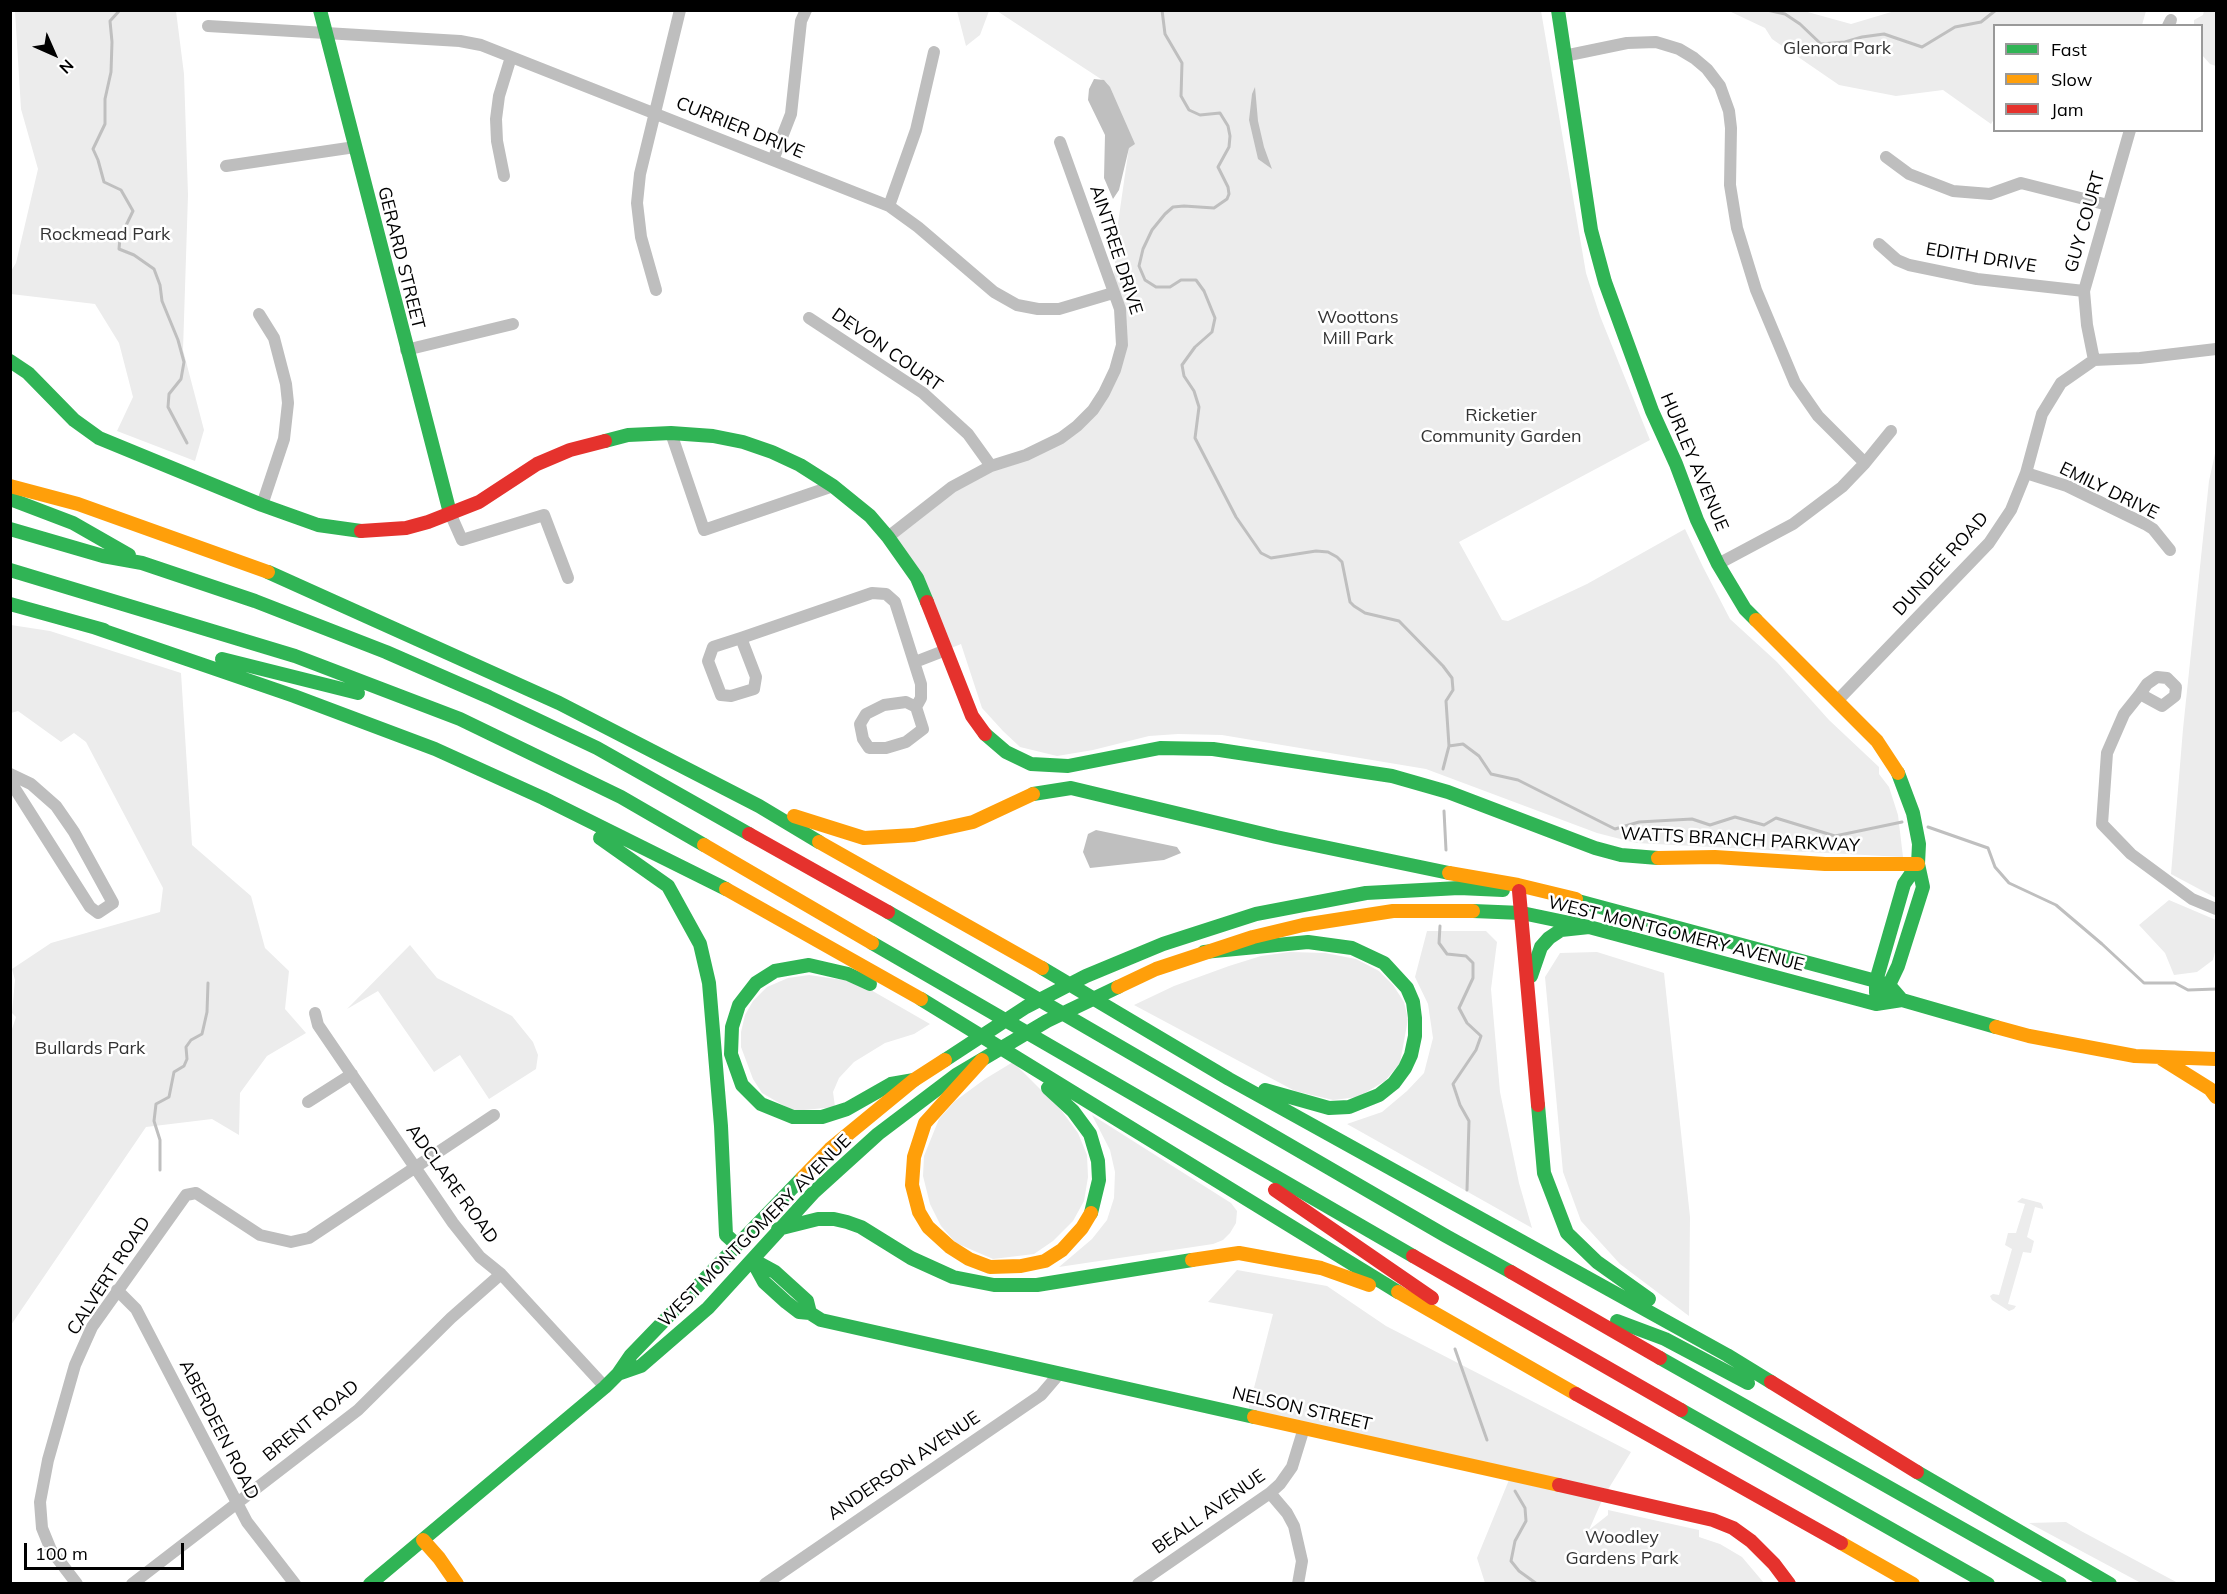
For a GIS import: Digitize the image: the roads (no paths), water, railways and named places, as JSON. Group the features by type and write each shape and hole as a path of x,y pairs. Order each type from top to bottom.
{"main road":[{"name":"GERARD STREET","path":"320,10 406,350 450,513"},
{"name":"HURLEY AVENUE","path":"1558,10 1592,230 1605,282 1652,411 1676,464 1697,520 1718,564 1745,609 1877,741 1901,777 1913,813 1919,844 1918,864"},
{"name":"WATTS BRANCH PARKWAY","path":"10,361 28,373 74,420 99,438 262,505 318,525 359,531 406,528 428,522 479,502 537,464 570,450 628,435 671,433 713,436 743,442 800,465 834,486 870,516 917,578 972,716 988,738 1006,752 1031,764 1068,765 1160,748 1213,748 1392,776 1448,792 1595,848 1621,855 1659,858 1715,857 1825,864 1918,864"},
{"path":"10,486 78,504 270,573 559,703 759,806 878,876 999,942 1229,1079 1727,1355 1913,1470 2110,1584"},
{"path":"10,499 73,523 142,563"},
{"path":"10,529 103,556 142,563 255,601 386,652 597,748 958,951 1435,1230 1566,1302 1697,1380 2060,1584"},
{"path":"10,570 295,657 460,719 621,797 1539,1329 1988,1584"},
{"path":"10,604 460,719"},
{"path":"93,627 294,696 435,749 543,798 723,887 949,1016 1410,1300 1913,1584"},
{"path":"759,806 864,838 905,836 973,822 1035,793 1071,788 1276,837 1443,872 1518,885 1576,899"},
{"path":"543,798 668,886 699,944 709,983 721,1126 726,1235 737,1245"},
{"path":"1875,1004 1883,983 1906,880 1918,864"},
{"name":"WEST MONTGOMERY AVENUE","path":"370,1584 605,1387 631,1356 830,1149 914,1080 1026,1007 1086,976 1163,944 1256,914 1366,893 1459,888 1519,891 1576,899 1883,983"},
{"path":"1519,891 1544,1173 1567,1233 1597,1262 1727,1355"},
{"name":"WEST MONTGOMERY AVENUE","path":"618,1374 641,1366 674,1339 703,1313 814,1192 878,1134 937,1088 1047,1021 1156,969 1253,937 1304,925 1393,911 1495,911 1522,914 1589,927 1875,1004 1902,1000 2029,1036 2135,1056 2217,1059"},
{"path":"1528,982 1541,947 1549,938 1561,930 1589,927"},
{"path":"1204,952 1308,942 1352,948 1384,963 1407,988 1413,1002 1415,1036 1411,1055 1394,1083 1379,1095 1349,1107 1329,1108 1229,1079"},
{"path":"914,1080 891,1084 847,1109 822,1117 793,1117 761,1104 742,1084 731,1054 732,1027 739,1005 756,983 775,971 808,965 848,974 896,996 949,1016"},
{"path":"1883,983 1902,1000"},
{"path":"982,1060 925,1123 914,1157 912,1185 919,1212 928,1227 950,1247 969,1259 990,1267 1021,1266 1045,1261 1062,1250 1082,1228 1093,1209 1099,1180 1098,1161 1090,1134 1073,1111 1012,1055"},
{"path":"2161,1058 2210,1089 2217,1097"},
{"path":"1144,1099 1442,1305 1586,1401"},
{"path":"778,1229 818,1219 847,1222 861,1227 911,1258 953,1277 994,1285 1037,1285 1239,1253 1321,1268 1410,1300"},
{"name":"NELSON STREET","path":"737,1245 752,1260 764,1282 799,1312 810,1313 821,1320 1713,1520 1733,1528 1751,1541 1774,1564 1789,1584"},
{"path":"1566,1302 1665,1339 1913,1470"},
{"path":"423,1540 457,1584"},
{"path":"1774,1564 1779,1584"}],"street":[{"path":"656,290 641,237 637,202 640,174 680,10"},
{"path":"773,160 791,114 801,21 806,10"},
{"name":"CURRIER DRIVE","path":"208,26 460,40 481,45 889,206 918,226 994,292 1017,305 1038,309 1059,309 1113,293"},
{"path":"1564,56 1627,43 1656,42 1679,49 1707,69 1720,87 1729,111 1730,181 1737,228 1756,290 1796,383 1818,416 1865,463"},
{"path":"889,206 916,129 934,52"},
{"path":"504,176 497,141 496,119 511,57"},
{"name":"GUY COURT","path":"2094,360 2087,325 2084,291 2129,132"},
{"name":"AINTREE DRIVE","path":"888,537 952,487 991,466 1043,448 1077,426 1093,410 1115,370 1122,345 1120,309 1060,142"},
{"path":"226,166 355,147"},
{"path":"1886,157 1909,174 1953,191 1990,194 2021,183 2108,205"},
{"name":"EDITH DRIVE","path":"1879,244 1898,260 1909,265 1977,279 2084,291"},
{"path":"259,314 274,338 286,384 288,403 284,439 262,505"},
{"name":"DEVON COURT","path":"809,318 923,393 968,434 991,466"},
{"path":"406,350 513,324"},
{"path":"2094,360 2140,358 2217,349"},
{"name":"DUNDEE ROAD","path":"1837,701 1989,543 2011,510 2026,473 2042,414 2061,383 2094,360"},
{"path":"1718,564 1793,524 1842,487 1891,431"},
{"path":"671,433 704,530 834,486"},
{"name":"EMILY DRIVE","path":"2026,473 2067,486 2145,524 2153,529 2170,550"},
{"path":"450,513 462,540 544,515 568,579"},
{"path":"741,638 756,677 754,689 731,696 721,695 708,661 713,647 872,593 886,594 895,602 915,662 921,684 921,698 916,706 923,729 906,742 886,748 869,748 863,739 860,724 866,714 884,705 906,702 916,706"},
{"path":"915,662 946,650"},
{"path":"2139,694 2124,714 2107,753 2102,824 2132,854 2192,899 2217,909"},
{"path":"10,774 32,784 56,806 74,832 113,903 98,913 90,907 10,781"},
{"name":"ADCLARE ROAD","path":"315,1013 318,1025 453,1223 480,1257 501,1274 605,1387"},
{"path":"308,1102 352,1074"},
{"path":"416,1167 494,1115"},
{"name":"CALVERT ROAD","path":"77,1584 51,1550 42,1528 40,1502 48,1460 75,1365 92,1327 186,1195 196,1193 260,1236 291,1242 309,1238 416,1167"},
{"name":"BRENT ROAD","path":"132,1584 358,1410 451,1318 501,1274"},
{"name":"ABERDEEN ROAD","path":"117,1290 136,1309 236,1504 247,1522 295,1584"},
{"name":"ANDERSON AVENUE","path":"765,1584 1041,1395 1059,1374"},
{"name":"BEALL AVENUE","path":"1138,1584 1280,1484 1292,1467 1304,1428"},
{"path":"1270,1493 1287,1513 1294,1526 1302,1561 1298,1584"}],"waterway":[{"path":"120,10 110,21 111,72 105,99 105,124 93,149 104,182 121,190 133,211 120,238 119,249 134,255 154,269 160,285 162,301 178,340 184,362 181,379 169,394 168,407 187,443"},
{"path":"1162,10 1165,34 1182,63 1181,96 1189,110 1200,115 1220,113 1228,126 1230,136 1229,147 1218,167 1228,187 1227,199 1214,208 1173,207 1152,230 1143,249 1139,266 1145,280 1156,287 1170,287 1181,280 1196,280 1204,291 1215,318 1212,332 1195,347 1182,365 1184,376 1194,391 1199,407 1195,438 1236,517 1261,553 1271,558 1316,551 1328,552 1337,557 1342,562 1350,602 1365,613 1399,621 1452,678 1453,690 1446,701 1449,746 1443,769"},
{"path":"1767,10 1785,14 1800,24 1821,44 1884,34 1922,47 1955,27 1981,22 1996,10"},
{"path":"1449,746 1463,744 1479,756 1491,774 1518,780 1615,829 1639,822 1692,819 1710,825 1735,817 1764,825 1776,818 1835,836 1902,822"},
{"path":"1444,811 1446,850"},
{"path":"1928,827 1988,848 1995,867 2009,883 2056,905 2144,983 2175,983 2188,990 2216,989"},
{"path":"1440,926 1439,943 1447,954 1466,956 1473,963 1473,978 1459,1008 1467,1023 1481,1036 1476,1050 1453,1084 1460,1105 1469,1121 1467,1190"},
{"path":"160,1170 160,1140 154,1121 156,1104 169,1097 174,1072 184,1066 187,1059 186,1047 191,1040 202,1034 207,1012 208,983"},
{"path":"1455,1349 1487,1440"},
{"path":"1515,1491 1525,1508 1526,1521 1515,1541 1511,1561 1519,1571 1537,1584"}],"park label":[{"name":"Glenora Park","path":"1837,49"},
{"name":"Rockmead Park","path":"105,235"},
{"name":"Woottons Mill Park","path":"1358,328"},
{"name":"Ricketier Community Garden","path":"1501,426"},
{"name":"Bullards Park","path":"90,1049"},
{"name":"Woodley Gardens Park","path":"1622,1548"}]}
